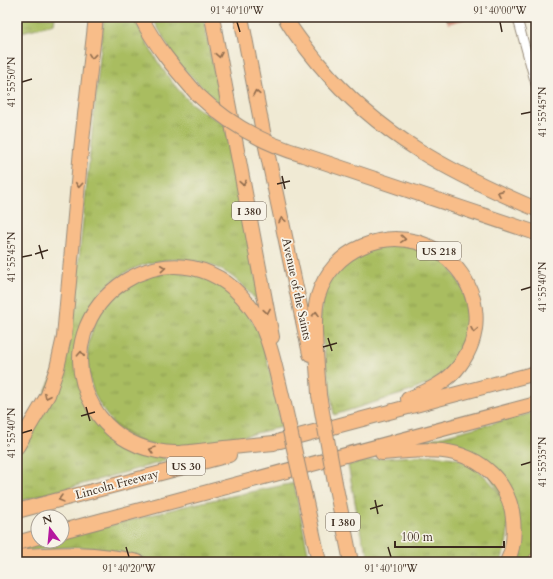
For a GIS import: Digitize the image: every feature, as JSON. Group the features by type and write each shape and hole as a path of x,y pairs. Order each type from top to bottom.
{"highway":[{"path":"17,447 48,395 57,368 64,337 81,150 96,17"},
{"path":"141,17 145,27 179,74 197,94 216,112 254,136 280,148 536,233"},
{"name":"I 380","path":"212,17 284,404 319,562"},
{"name":"Avenue of the Saints","path":"241,17 265,142 319,395 335,483 352,562"},
{"path":"285,17 328,75 352,100 382,126 406,144 442,166 536,209"},
{"name":"US 218","path":"319,395 316,322 317,298 327,274 337,263 358,248 372,242 396,238 422,243 445,255 453,263 468,284 474,308 474,332 466,356 460,365 441,383 427,391 355,421"},
{"path":"274,443 180,453 157,451 125,440 100,418 85,388 81,370 80,351 85,333 92,317 101,303 114,289 127,279 144,271 161,267 180,266 198,270 216,277 232,287 243,298 257,317 266,338 284,404"},
{"name":"US 30","path":"355,421 536,373"},
{"name":"US 30","path":"70,528 536,404"},
{"name":"Lincoln Freeway","path":"17,511 355,421"},
{"path":"317,463 414,449 457,453 472,459 485,467 498,480 506,493 515,526 514,541 507,562"},
{"path":"340,503 362,562"},
{"path":"17,543 30,539"},
{"path":"17,558 73,553 101,555 138,562"}],"street":[{"path":"517,17 536,86"}],"green space":[{"path":"17,17 55,17 54,24 17,33"},
{"path":"104,17 134,17 159,63 183,95 200,110 225,125 260,298 257,301 238,281 215,267 196,261 177,259 157,261 138,267 120,276 105,288 93,303 83,323 87,406 164,458 166,461 17,502 17,453 71,336"},
{"path":"152,17 203,17 221,106 176,61"},
{"path":"400,242 447,262 468,297 469,330 456,362 432,382 411,391 334,415 320,323 322,301 329,282 357,252"},
{"path":"175,271 213,278 229,288 259,331 271,374 282,427 206,444 163,447 142,442 124,432 109,419 98,402 91,383 88,363 89,343 98,314 106,304 137,279 152,274"},
{"path":"536,412 536,550 529,562 514,562 521,528 478,456 461,448 427,444 427,440"},
{"path":"435,455 457,459 470,465 485,476 503,500 507,509 508,529 507,540 501,562 372,562 362,539 348,465 381,458"},
{"path":"294,483 310,562 157,562 121,552 96,548 70,547 70,536 193,504"},
{"path":"30,546 30,549 48,549 25,551 24,548"}],"building":[{"path":"446,17 465,17 466,19 448,24"}]}
